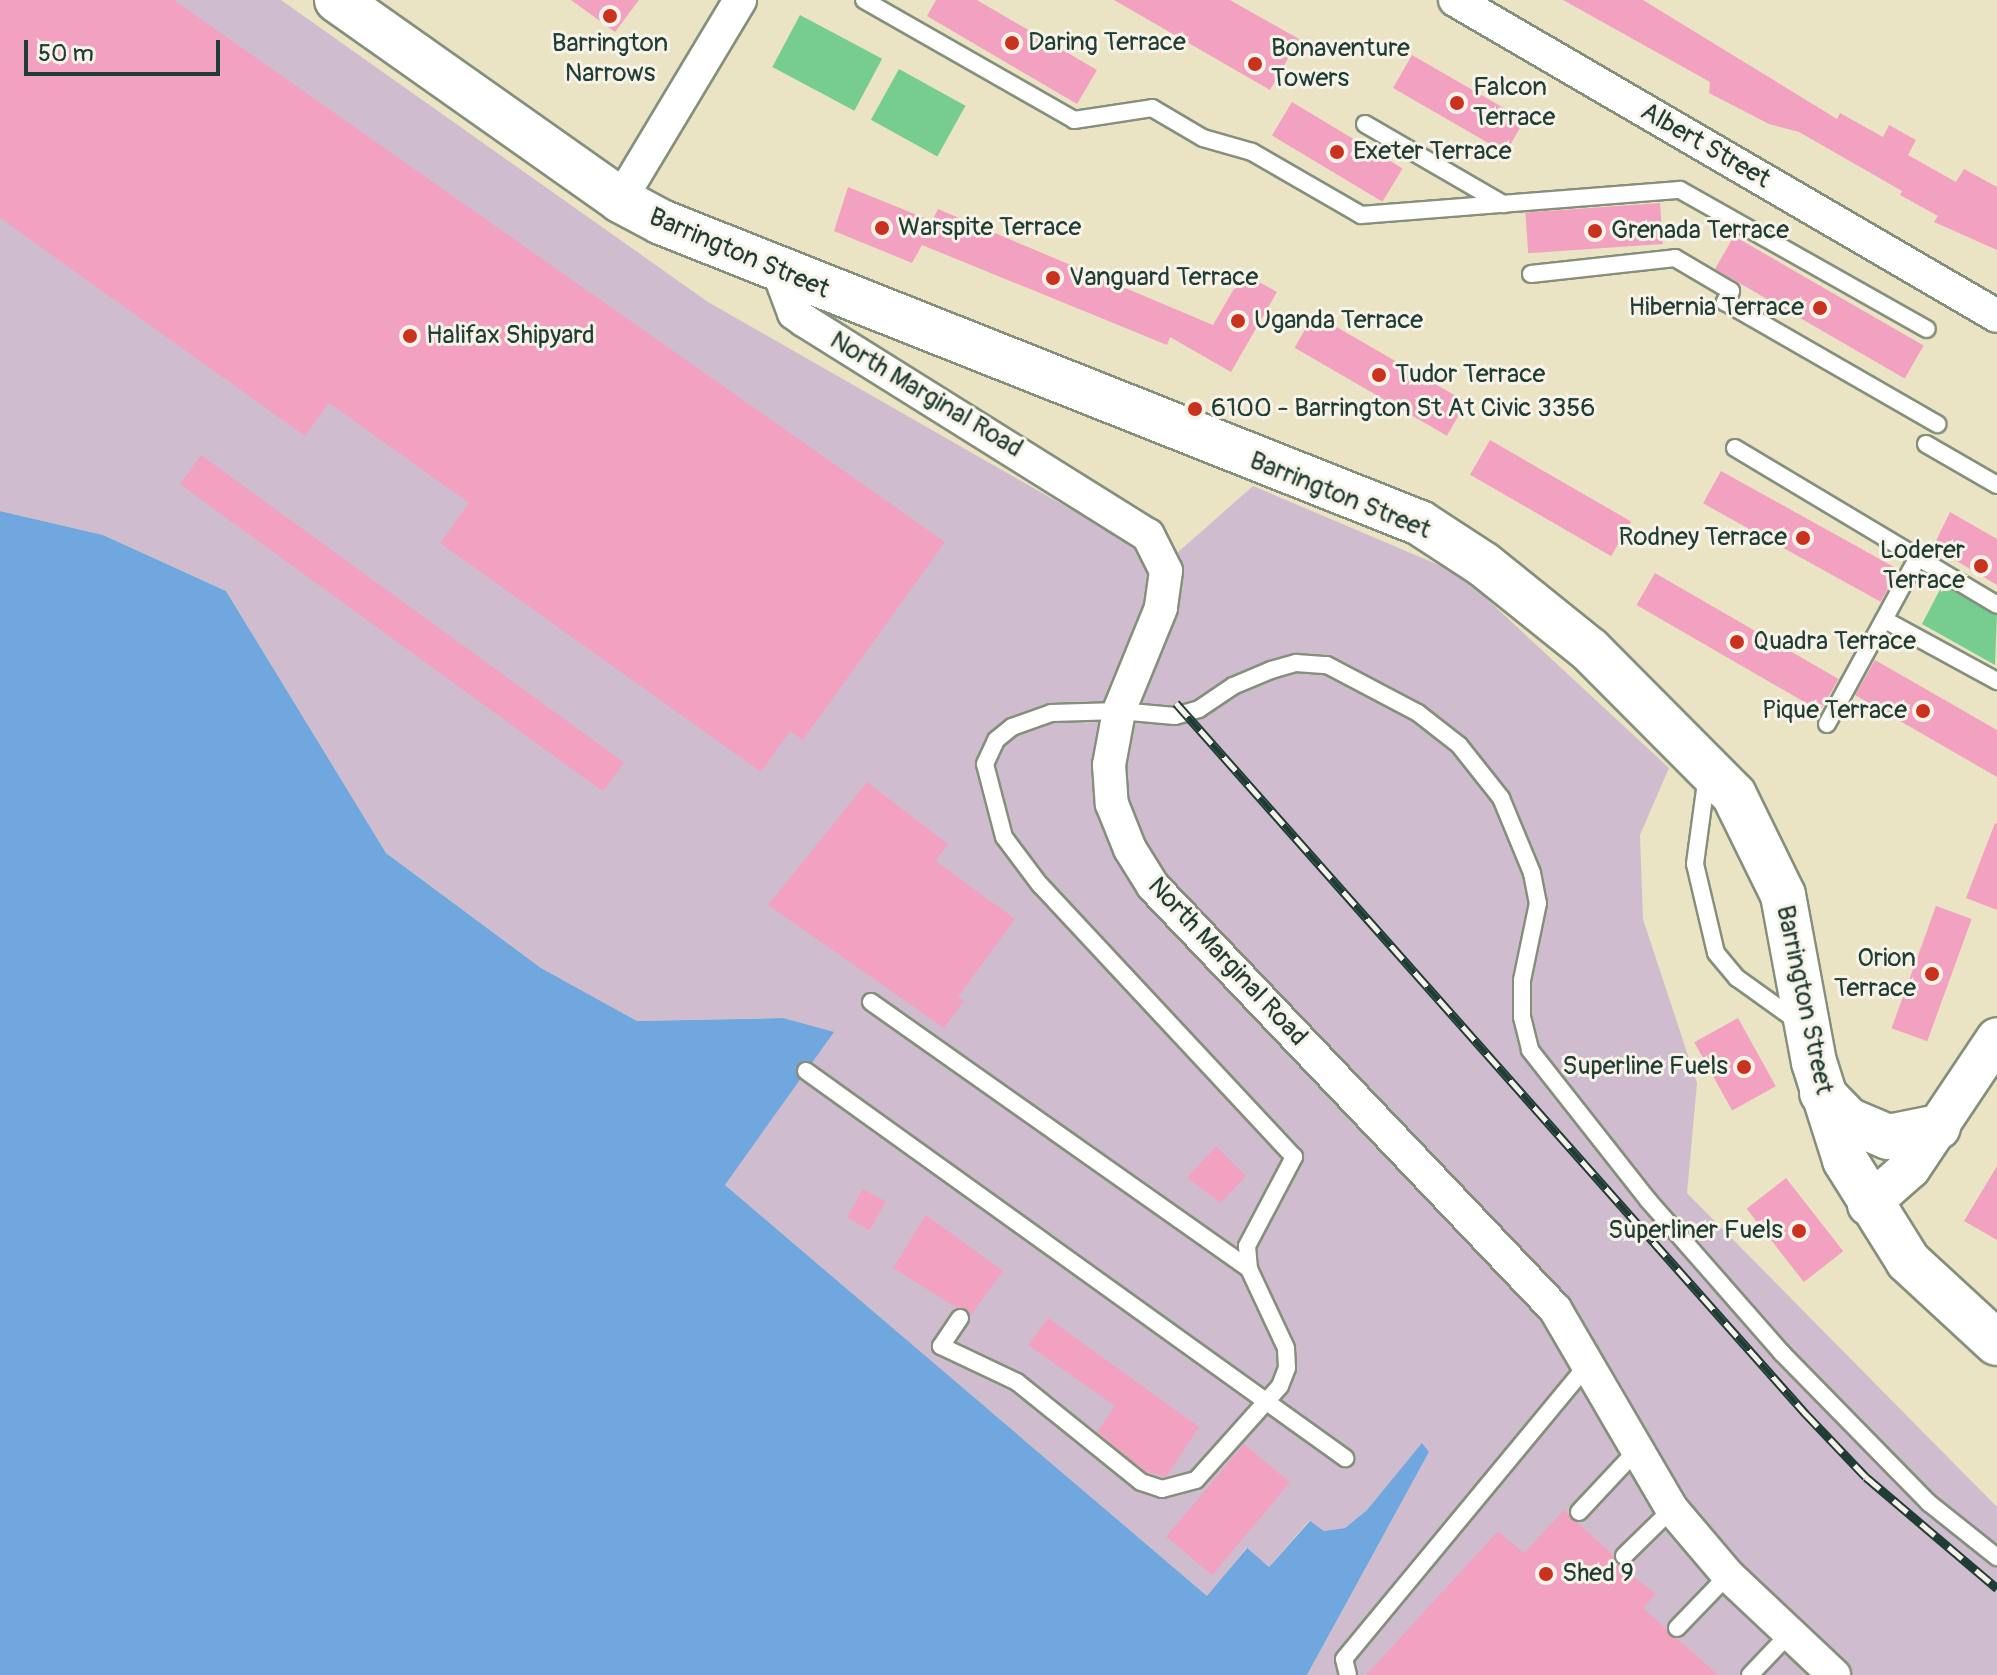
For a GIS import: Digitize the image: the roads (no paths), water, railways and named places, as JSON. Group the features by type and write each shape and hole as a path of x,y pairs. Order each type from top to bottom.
{"main road":[{"name":"Barrington Street","path":"337,0 620,200 779,273 1420,523 1483,564 1590,650 1734,795 1783,895 1807,1029 1822,1093 1845,1160 1868,1205 1908,1261 1997,1343"},
{"path":"1822,1093 1848,1120 1888,1137 1938,1127"}],"street":[{"path":"620,200 740,0"},
{"name":"Albert Street","path":"1455,0 1997,316"},
{"name":"North Marginal Road","path":"779,273 794,313 805,321 1148,535 1166,571 1161,608 1119,711 1109,765 1112,804 1153,886 1555,1309 1672,1509 1728,1575 1834,1675"},
{"path":"1868,1205 1910,1168 1997,1038"}],"lane":[{"path":"864,0 1074,120 1152,108 1203,138 1252,152 1361,215 1680,190 1927,329"},
{"path":"1365,124 1503,204"},
{"path":"1531,274 1675,258 1731,291 1725,302 1937,424"},
{"path":"1926,444 1997,485"},
{"path":"1735,448 1997,605"},
{"path":"1827,724 1917,559"},
{"path":"1885,620 1997,681"},
{"path":"960,1318 941,1346 1017,1382 1141,1482 1162,1489 1196,1480 1265,1401 1287,1368 1286,1348 1249,1269 1247,1246 1255,1224 1294,1157 1040,885 1004,837 986,784 985,764 996,740 1012,727 1051,713 1119,711 1175,716 1199,709 1233,686 1271,670 1296,663 1327,665 1418,713 1459,745 1501,798 1532,873 1535,935 1522,980 1522,1017 1530,1050 1648,1200 1782,1353 1929,1503 1997,1557"},
{"path":"1708,769 1695,864 1716,953 1737,978 1807,1029"},
{"path":"871,1002 1249,1269"},
{"path":"806,1071 1345,1458"},
{"path":"1348,1675 1344,1659 1589,1363"},
{"path":"1579,1512 1636,1451"},
{"path":"1624,1556 1672,1509"},
{"path":"1677,1628 1728,1575"},
{"path":"1750,1675 1790,1633"}],"water":[{"path":"0,511 103,535 226,591 386,853 541,968 637,1021 783,1018 834,1032 725,1185 1207,1596 1247,1548 1269,1567 1310,1521 1324,1531 1345,1528 1367,1510 1422,1443 1429,1452 1307,1675 0,1675"}],"railway":[{"path":"1176,703 1805,1413 1866,1477 1997,1588"}],"place":[{"name":"Barrington Narrows","path":"610,16"},
{"name":"Daring Terrace","path":"1012,43"},
{"name":"Bonaventure Towers","path":"1255,64"},
{"name":"Falcon Terrace","path":"1457,103"},
{"name":"Exeter Terrace","path":"1337,152"},
{"name":"Warspite Terrace","path":"882,228"},
{"name":"Grenada Terrace","path":"1595,231"},
{"name":"Vanguard Terrace","path":"1053,278"},
{"name":"Hibernia Terrace","path":"1820,308"},
{"name":"Uganda Terrace","path":"1238,321"},
{"name":"Halifax Shipyard","path":"410,336"},
{"name":"Tudor Terrace","path":"1379,375"},
{"name":"6100 - Barrington St At Civic 3356","path":"1195,409"},
{"name":"Rodney Terrace","path":"1803,538"},
{"name":"Loderer Terrace","path":"1981,566"},
{"name":"Quadra Terrace","path":"1737,642"},
{"name":"Pique Terrace","path":"1923,711"},
{"name":"Orion Terrace","path":"1932,974"},
{"name":"Superline Fuels","path":"1744,1067"},
{"name":"Superliner Fuels","path":"1799,1231"},
{"name":"Shed 9","path":"1546,1574"}]}
